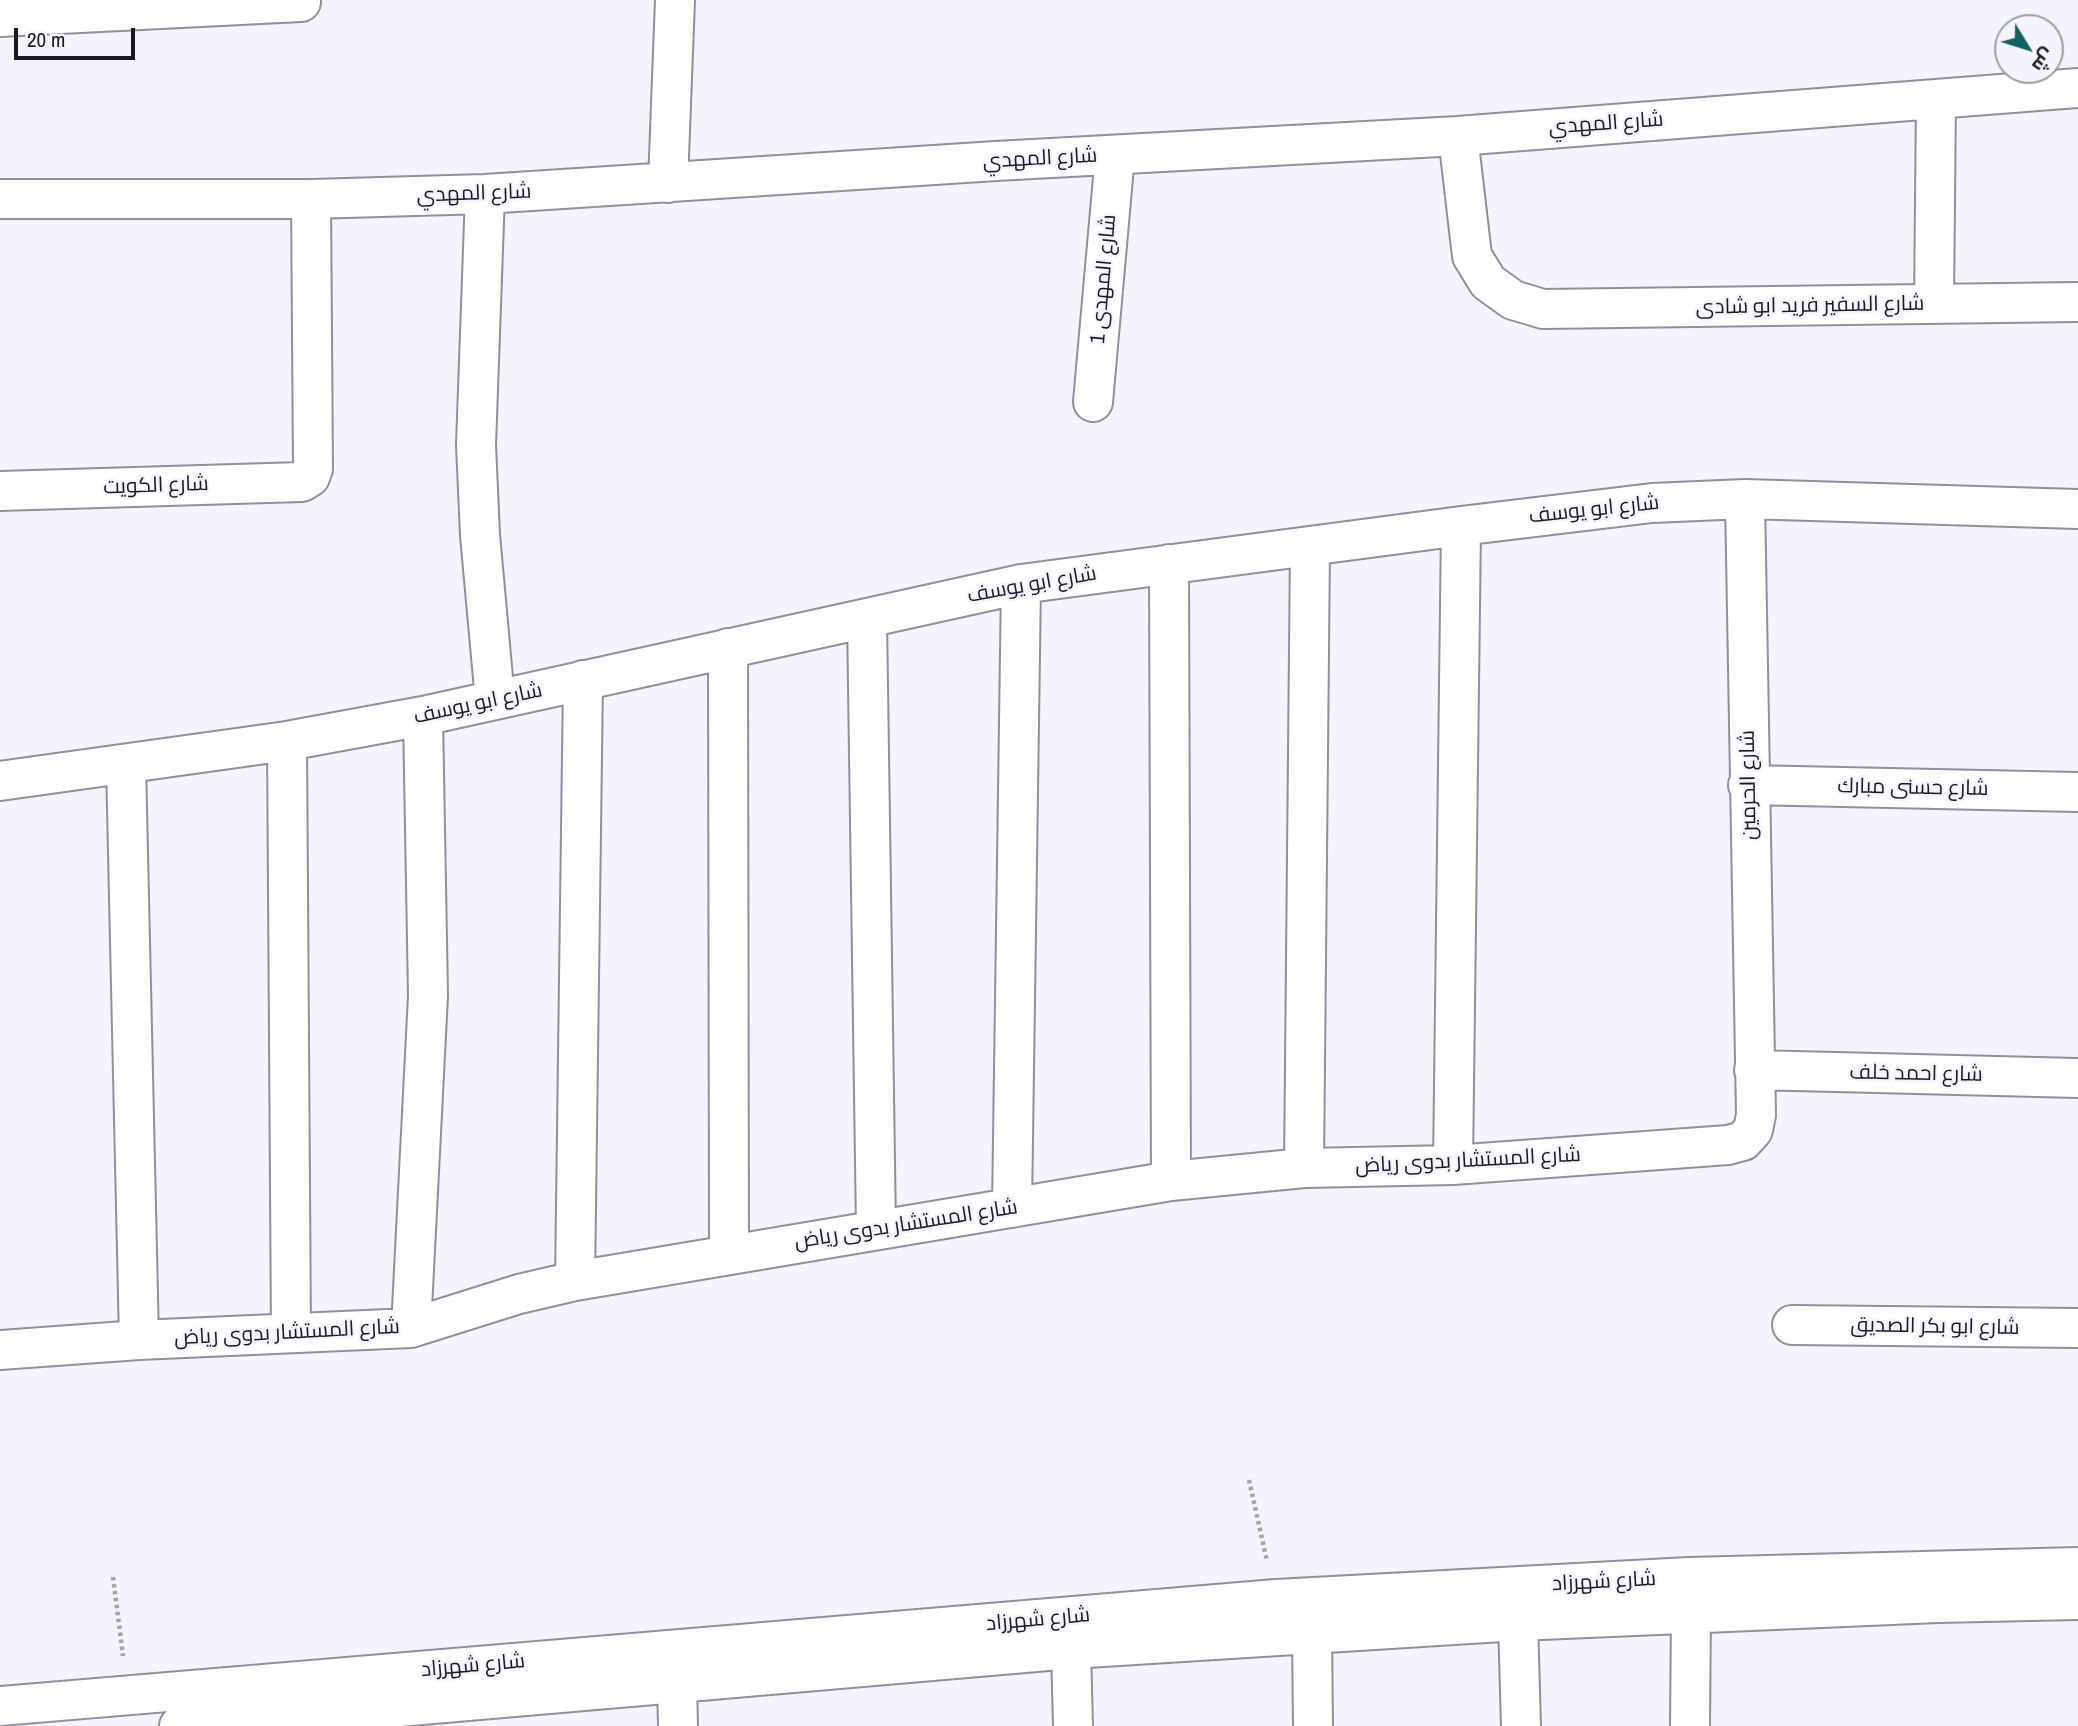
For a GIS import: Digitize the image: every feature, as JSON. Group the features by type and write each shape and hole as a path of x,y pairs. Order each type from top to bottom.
{"street":[{"path":"668,183 675,0"},
{"path":"0,18 301,2"},
{"name":"شارع المهدي","path":"0,199 311,199 485,194 1458,136 2078,88"},
{"path":"1934,304 1936,99"},
{"name":"شارع السفير فريد ابو شادى","path":"1458,136 1472,256 1488,282 1513,300 1543,309 2078,302"},
{"name":"شارع المهدى 1","path":"1093,402 1115,155"},
{"path":"485,194 476,445 480,535 495,700"},
{"name":"شارع الكويت","path":"0,491 302,482 310,477 313,469 311,199"},
{"name":"شارع ابو يوسف","path":"0,781 287,741 423,716 1021,584 1169,564 1652,503 1745,499 2078,509"},
{"name":"شارع الحرمين","path":"1745,499 1754,1070"},
{"path":"1453,1165 1461,526"},
{"path":"1304,1168 1310,546"},
{"path":"1169,564 1171,1181"},
{"path":"1012,1208 1021,584"},
{"path":"867,618 876,1229"},
{"path":"727,648 729,1254"},
{"path":"575,1281 583,680"},
{"path":"411,1328 428,996 423,716"},
{"path":"287,741 291,1333"},
{"path":"126,764 138,1340"},
{"name":"شارع حسنى مبارك","path":"1748,785 2078,792"},
{"name":"شارع المستشار بدوى رياض","path":"0,1350 138,1340 411,1328 519,1294 575,1281 1171,1181 1304,1168 1453,1165 1728,1145 1743,1142 1753,1130 1756,1115 1754,1070"},
{"name":"شارع احمد خلف","path":"1754,1070 2078,1078"},
{"name":"شارع ابو بكر الصديق","path":"1792,1325 2078,1328"},
{"name":"شارع شهرزاد","path":"0,1706 1276,1599 1689,1577 2078,1567"},
{"path":"1276,1599 1295,1635 1314,1726"},
{"name":"شارع شهرزاد","path":"179,1726 486,1713 677,1683 1071,1649 1518,1621 1938,1603 2078,1601"},
{"path":"1690,1726 1691,1614"},
{"path":"1518,1621 1521,1726"},
{"path":"1071,1649 1073,1726"},
{"path":"677,1683 678,1726"}],"path":[{"path":"1249,1480 1276,1599"},
{"path":"113,1577 127,1694"}]}
